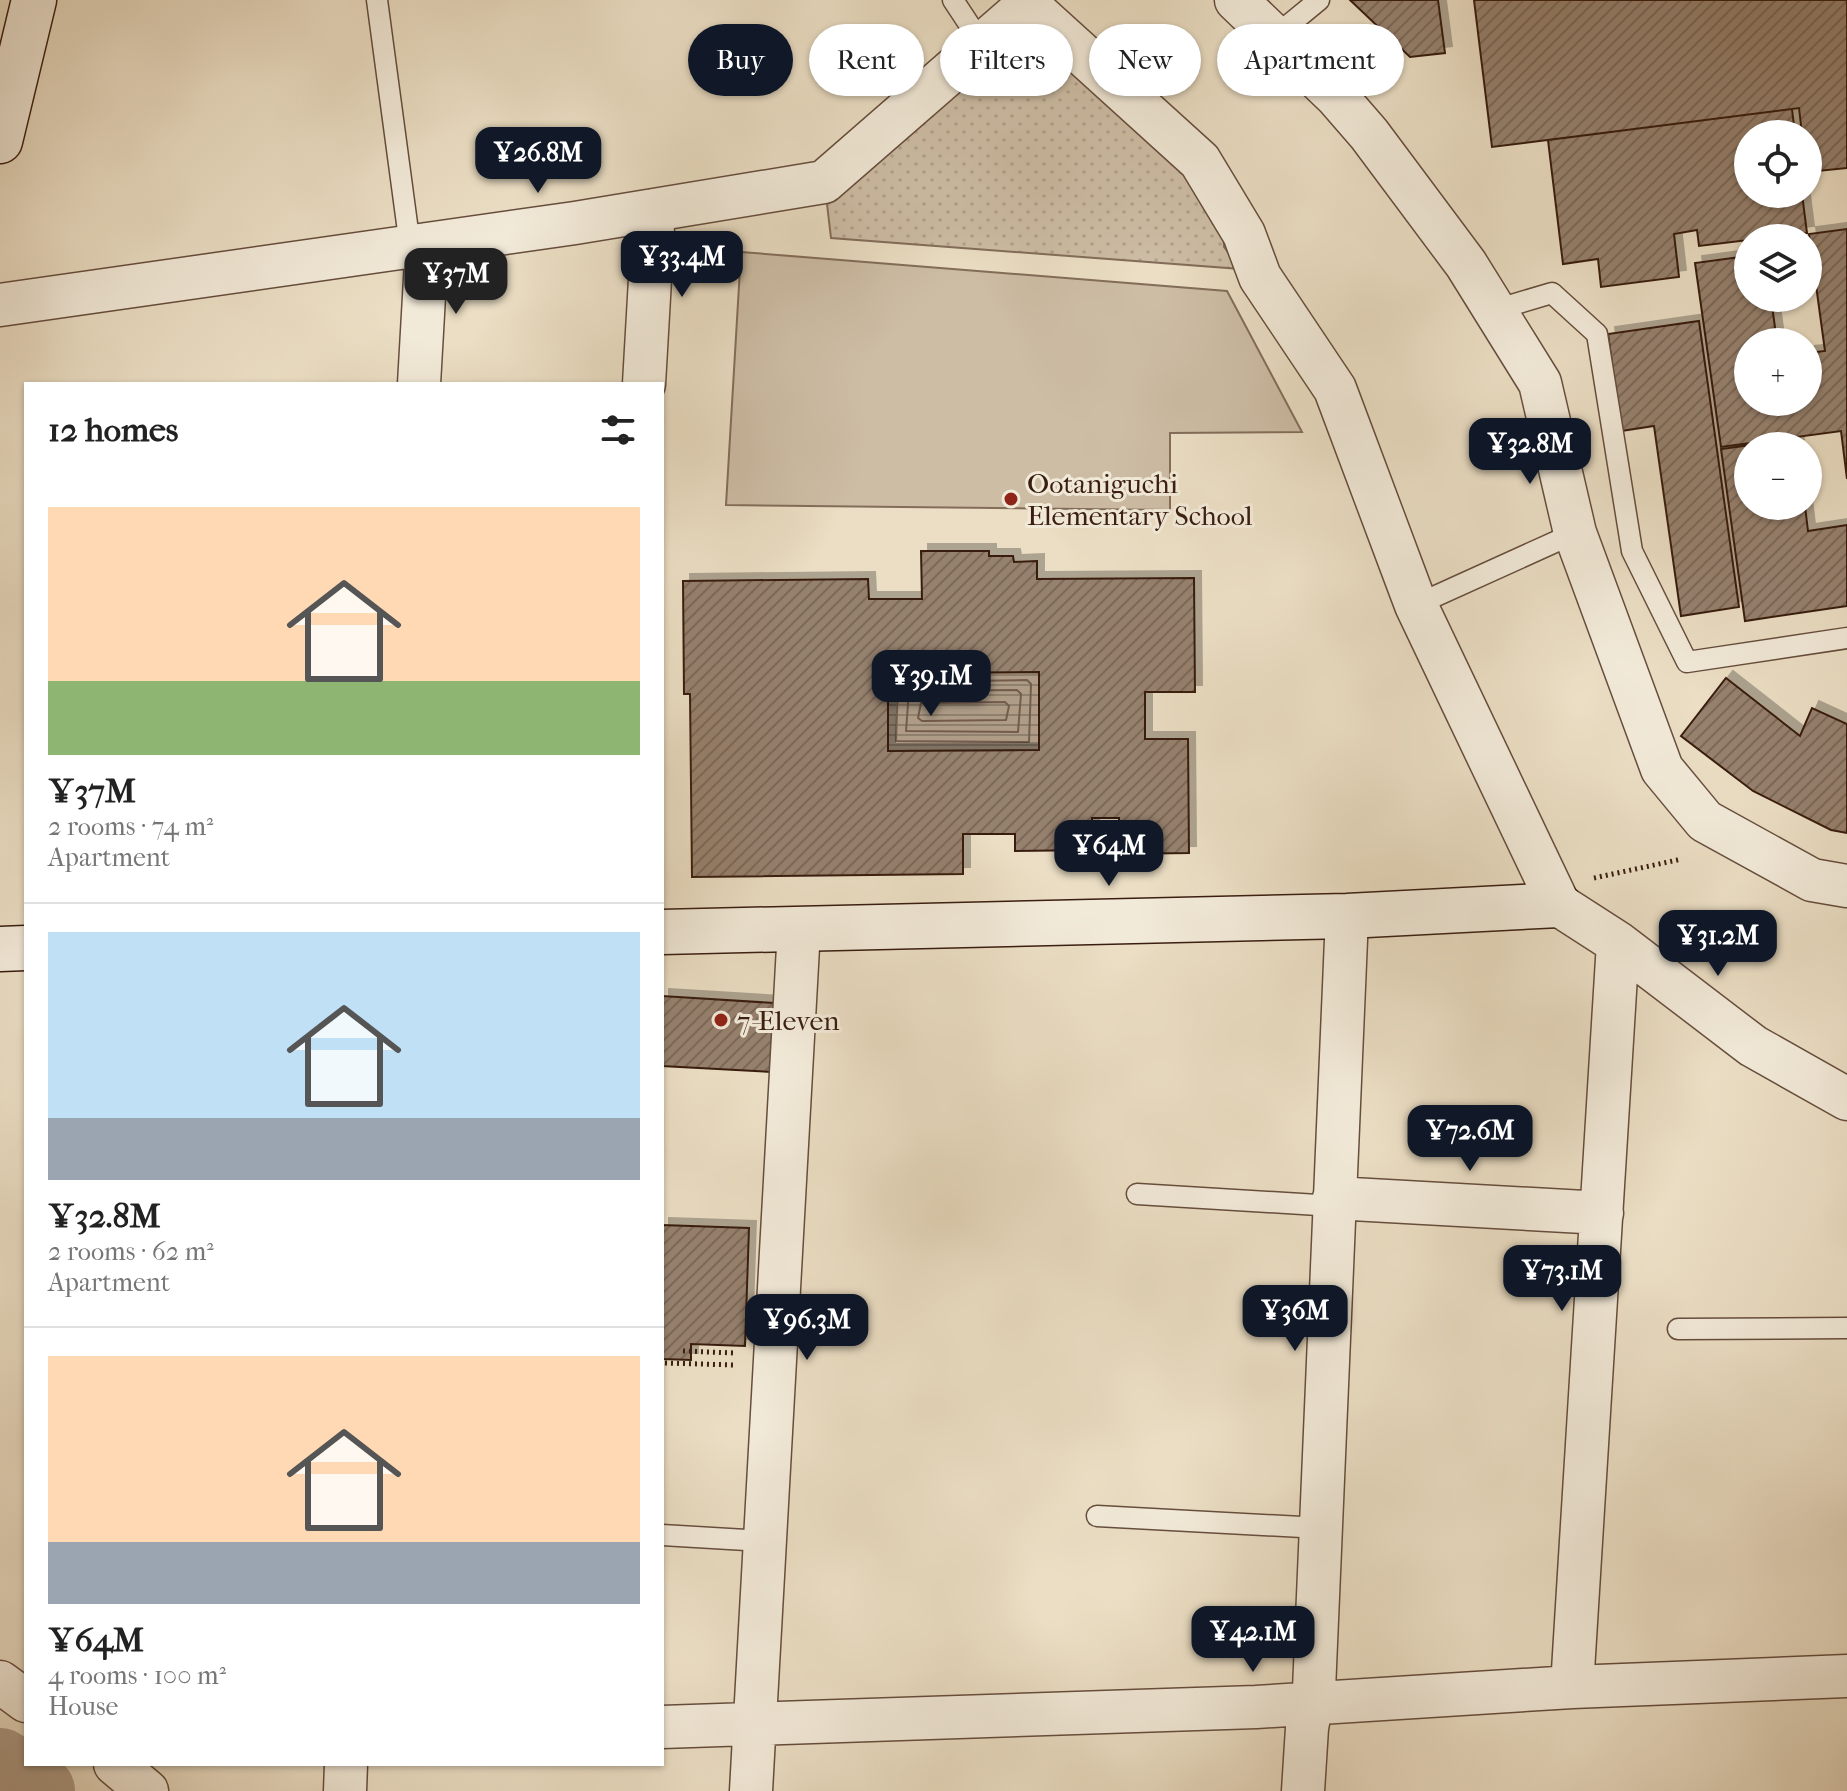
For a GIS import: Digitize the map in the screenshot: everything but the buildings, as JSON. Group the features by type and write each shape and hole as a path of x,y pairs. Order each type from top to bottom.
{"street":[{"path":"0,141 34,0"},
{"path":"1236,0 1261,24"},
{"path":"1005,24 1030,2 1200,161 1244,234 1260,277 1335,389 1416,605 1559,905 1618,943 1753,1046 1847,1099"},
{"path":"0,305 654,210 824,182 940,81"},
{"path":"1336,96 1369,134 1466,264 1540,383 1575,533 1662,769 1705,821 1812,880 1847,886"},
{"path":"644,382 654,210"},
{"path":"418,245 419,382"},
{"path":"664,932 1347,916 1559,905"},
{"path":"1303,1791 1320,1528 1347,916"},
{"path":"751,1791 799,929"},
{"path":"1572,1687 1618,943"},
{"path":"0,949 24,948"},
{"path":"1334,1202 1602,1213"},
{"path":"664,1727 1311,1703 1572,1687 1847,1676"},
{"path":"0,1682 24,1700"},
{"path":"117,1766 147,1791"},
{"path":"345,1791 346,1766"}],"lane":[{"path":"377,0 418,245"},
{"path":"953,0 969,24"},
{"path":"1290,24 1319,0"},
{"path":"1495,310 1552,293 1597,334 1632,551 1687,662 1847,638"},
{"path":"1416,605 1575,533"},
{"path":"1137,1194 1334,1202"},
{"path":"1678,1329 1847,1328"},
{"path":"1097,1516 1320,1528"},
{"path":"664,1535 763,1541"}],"path":[{"path":"1559,905 1576,882 1677,857 1689,861"},
{"path":"683,1351 744,1353"},
{"path":"665,1363 749,1366"}],"shaded area":[{"path":"1073,66 1089,80 1089,96 1107,96 1187,166 1223,218 1224,247 1241,269 831,238 827,204 949,96 1073,96"},
{"path":"741,252 1227,291 1302,432 1170,433 1170,510 726,505"}],"water":[{"path":"1039,672 1039,750 888,751 888,673"}],"waterway":[{"path":"0,1765 38,1791"}],"place":[{"name":"Ootaniguchi Elementary School","path":"1011,499"},
{"name":"7-Eleven","path":"721,1020"}]}
